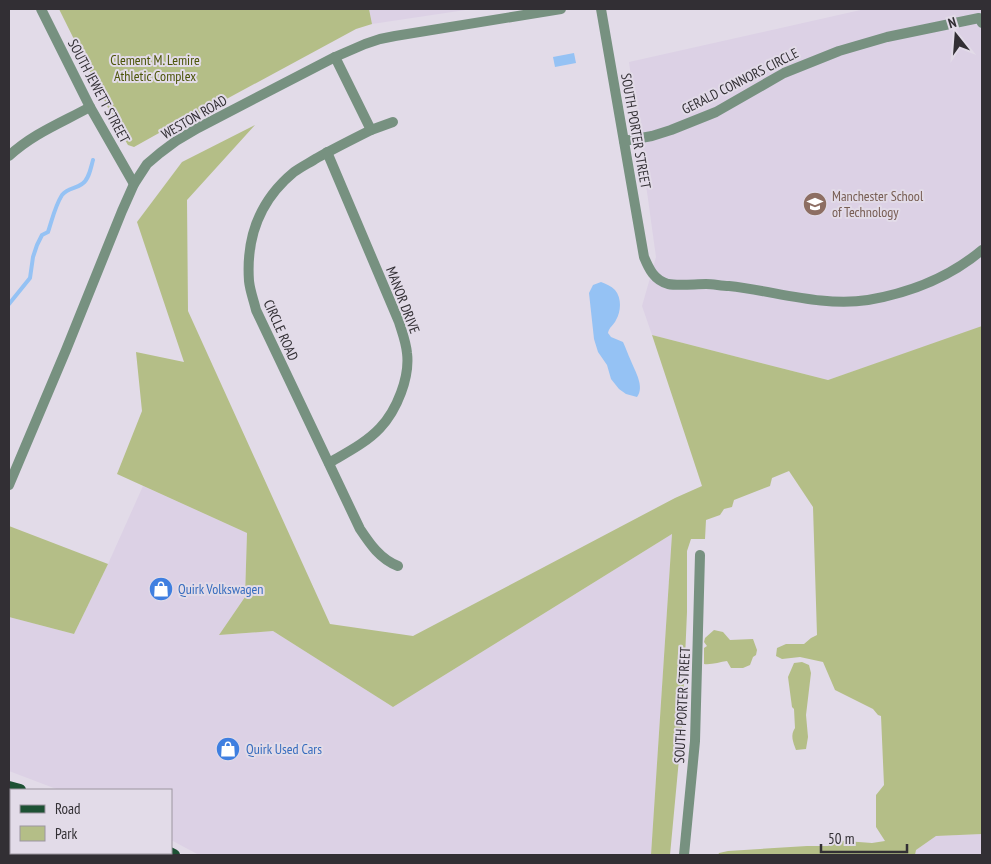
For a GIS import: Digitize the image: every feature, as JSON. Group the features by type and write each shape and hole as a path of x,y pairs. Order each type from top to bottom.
{"street":[{"name":"SOUTH JEWETT STREET","path":"41,9 90,108 134,184"},
{"name":"WESTON ROAD","path":"9,485 11,471 66,350 118,220 134,184 147,164 176,141 198,128 335,57 365,44 395,36 561,9"},
{"name":"SOUTH PORTER STREET","path":"601,9 644,257 648,268 656,278 668,284 708,284 787,296 848,302 868,300 893,294 939,278 982,250"},
{"name":"GERALD CONNORS CIRCLE","path":"624,141 652,136 716,112 784,73 839,51 887,37 981,20"},
{"path":"335,57 371,130"},
{"path":"9,156 29,140 90,108"},
{"name":"CIRCLE ROAD","path":"393,122 371,130 327,152 295,172 277,189 264,208 254,228 250,244 249,282 256,310 360,529 372,548 387,561 398,566"},
{"name":"MANOR DRIVE","path":"327,152 399,322 407,354 405,381 389,416 369,438 328,463"},
{"name":"SOUTH PORTER STREET","path":"684,855 695,741 700,555"}],"shaded area":[{"path":"369,9 472,9 372,24"},
{"name":"Manchester School of Technology","path":"865,9 982,9 982,327 828,380 652,335 642,306 656,257 629,62"},
{"path":"143,486 247,533 245,597 220,635 273,631 393,707 672,534 651,855 199,855 172,841 172,789 56,789 9,771 9,617 74,634"},
{"path":"9,818 10,854 93,855 9,855"},
{"path":"982,834 982,855 915,855 916,850 936,836"}],"green space":[{"name":"Clement M. Lemire Athletic Complex","path":"59,9 369,9 372,24 356,29 134,147 128,145 119,130"},
{"path":"255,125 187,200 188,311 330,624 413,636 675,498 702,486 652,335 828,380 982,326 982,834 936,836 916,850 915,855 718,855 728,851 828,846 832,840 872,843 885,841 876,827 876,795 884,785 881,716 873,709 835,690 823,662 800,657 782,659 776,656 777,648 786,644 804,644 817,635 813,507 789,471 772,478 770,486 734,500 732,507 724,509 720,515 706,520 705,539 691,539 687,551 687,612 682,727 670,855 651,855 672,534 393,707 273,631 219,635 245,597 247,533 117,474 142,411 136,352 184,362 137,222 182,162"},
{"path":"9,526 108,564 74,634 9,617"},
{"path":"714,630 723,632 730,640 753,639 757,650 750,665 743,668 731,668 727,661 704,664 704,648 707,646 704,642 705,638"},
{"path":"802,662 809,665 811,673 806,715 808,737 806,749 796,750 792,736 795,728 794,709 792,707 788,677 794,663"}],"water":[{"path":"574,53 576,63 555,67 553,57"},
{"path":"601,282 613,289 619,297 619,313 608,333 611,337 624,344 640,384 637,397 626,394 619,389 611,379 607,365 598,352 594,339 589,293 593,285"}],"waterway":[{"path":"9,304 30,278 37,245 42,235 48,232 62,195 86,180 93,160"}],"place":[{"name":"Manchester School of Technology","path":"815,204"},
{"name":"Quirk Volkswagen","path":"161,589"},
{"name":"Quirk Used Cars","path":"228,749"}]}
